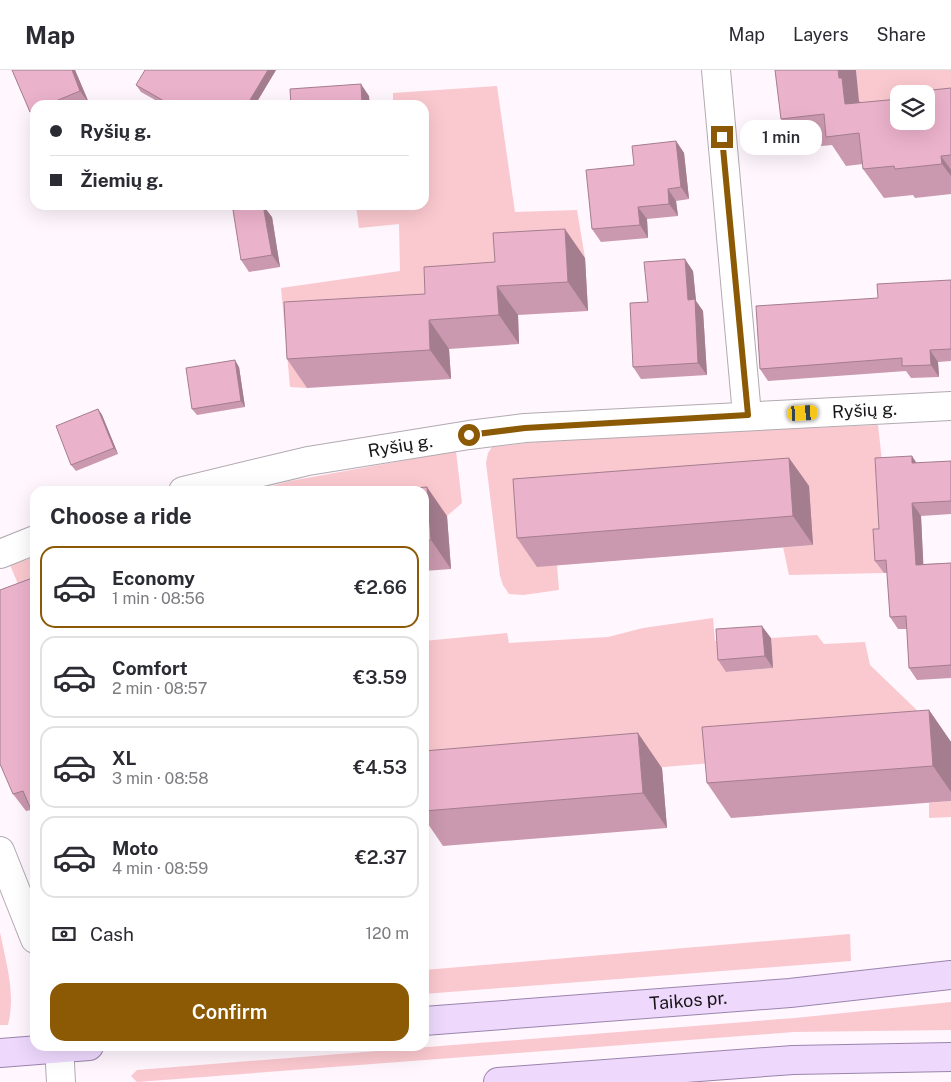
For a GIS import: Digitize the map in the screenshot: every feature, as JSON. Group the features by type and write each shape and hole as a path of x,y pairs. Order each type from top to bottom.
{"main road":[{"name":"Taikos pr.","path":"429,1021 780,994 951,975"},
{"path":"0,1053 30,1050"},
{"path":"498,1082 793,1060 951,1057"}],"street":[{"path":"716,70 748,415"},
{"name":"Ryšių g.","path":"204,486 308,461 525,428 951,406"},
{"path":"0,554 30,542"},
{"path":"0,851 30,926"},
{"path":"59,1051 61,1082"}],"shaded area":[{"path":"856,70 951,70 951,119 935,122 935,85 890,85 890,130 878,132 859,107"},
{"path":"497,86 515,212 577,210 585,258 514,262 515,291 304,331 307,388 290,387 281,288 400,271 399,224 359,228 357,210 429,210 429,100 393,100 393,93"},
{"path":"878,425 883,470 881,542 884,573 789,575 783,547 557,565 559,590 523,595 509,594 500,576 486,463 488,453 492,447 570,438"},
{"path":"456,451 462,503 447,516 429,518 429,486 272,486 290,481"},
{"path":"30,559 30,601 26,603 10,565"},
{"path":"713,618 715,641 724,641 727,672 773,668 771,638 817,635 824,644 865,642 870,665 951,743 429,787 429,641 507,633 509,643 608,637 643,628"},
{"path":"951,801 951,817 929,818 929,803"},
{"path":"0,932 11,990 8,1025 0,1025"},
{"path":"850,934 851,961 429,994 429,970"},
{"path":"951,1002 951,1030 794,1032 137,1082 131,1076 137,1070 377,1051 429,1051 429,1047 795,1018"}],"building":[{"path":"12,70 72,70 80,91 58,100 30,100 30,112"},
{"path":"145,70 268,70 250,100 162,100 136,85"},
{"path":"775,70 838,70 839,78 842,78 845,104 890,100 890,130 935,130 935,90 951,88 951,155 941,156 942,164 895,169 894,166 863,169 859,133 826,137 824,114 781,119"},
{"path":"361,84 362,100 291,100 290,89"},
{"path":"676,141 681,187 668,189 669,204 638,207 640,225 592,229 586,170 634,165 632,146"},
{"path":"233,210 264,210 272,255 241,260"},
{"path":"565,229 568,282 497,286 499,315 429,320 430,350 287,359 284,302 425,294 424,267 495,262 493,233"},
{"path":"685,259 688,300 695,299 698,363 633,367 630,303 648,302 644,262"},
{"path":"951,280 951,349 930,350 931,365 902,366 902,358 760,369 756,306 878,298 877,284"},
{"path":"235,360 241,401 192,409 186,368"},
{"path":"98,409 114,448 71,465 56,426"},
{"path":"912,456 912,463 951,461 951,501 912,503 916,565 951,563 951,665 909,668 906,616 890,617 886,560 875,561 873,529 879,529 875,458"},
{"path":"789,458 793,516 517,538 513,479"},
{"path":"429,514 431,540 429,540"},
{"path":"30,579 30,807 23,791 13,794 0,764 0,590"},
{"path":"762,626 765,656 718,660 716,629"},
{"path":"929,710 933,766 707,783 702,727"},
{"path":"638,733 643,793 429,811 429,751"}],"route":[{"path":"469,435 525,428 748,415 722,137"}]}
